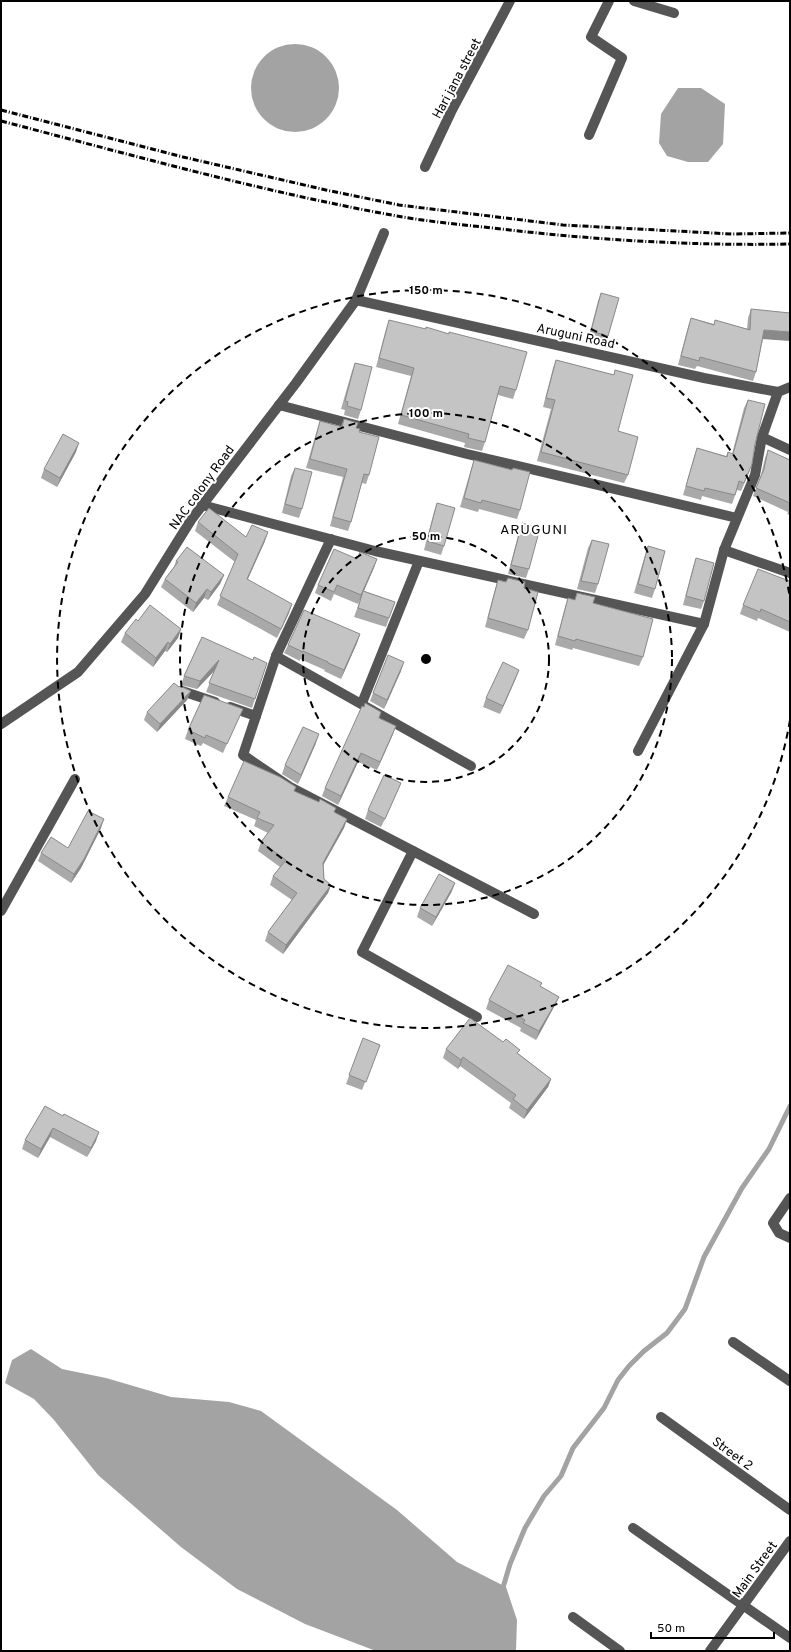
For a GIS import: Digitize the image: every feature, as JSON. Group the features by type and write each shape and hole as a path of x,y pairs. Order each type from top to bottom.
{"street":[{"name":"Hari jana street","path":"425,167 451,112 510,1"},
{"path":"589,135 622,58 591,37 609,1"},
{"path":"634,1 674,13"},
{"name":"NAC colony Road","path":"1,724 78,672 145,594 202,505 279,405 356,300 384,233"},
{"name":"Aruguni Road","path":"356,300 704,378 778,392"},
{"path":"638,751 704,624 724,550 755,475 762,437 778,392 790,387"},
{"path":"279,405 467,454 737,518"},
{"path":"762,437 790,450"},
{"path":"202,505 419,561 704,624"},
{"path":"331,539 276,656 243,756 290,787 534,914"},
{"path":"724,550 790,573"},
{"path":"362,703 419,561"},
{"path":"276,656 362,703 471,766"},
{"path":"182,691 256,716"},
{"path":"1,911 75,779"},
{"path":"414,851 362,952 477,1017"},
{"path":"790,1198 773,1223 779,1233 790,1238"},
{"path":"733,1342 790,1381"},
{"name":"Street 2","path":"661,1417 790,1510"},
{"path":"633,1528 790,1638"},
{"name":"Main Street","path":"710,1651 790,1541"},
{"path":"573,1617 620,1651"}],"shaded area":[{"path":"295,44 312,48 326,57 335,71 339,88 335,105 326,119 312,128 295,132 278,128 264,119 255,105 251,88 255,71 264,57 278,48"},
{"path":"678,88 701,88 725,104 723,144 708,162 688,162 667,156 659,143 661,114"},
{"path":"31,1349 62,1369 106,1378 171,1397 229,1402 261,1411 397,1510 457,1562 506,1587 517,1620 516,1651 376,1651 305,1624 237,1589 181,1547 98,1475 54,1420 34,1399 5,1383 12,1360"}],"building":[{"path":"601,293 619,298 608,336 591,331"},
{"path":"751,309 790,313 790,332 764,330 756,372 700,357 699,361 681,356 691,318 714,325 715,320 750,330"},
{"path":"389,320 426,329 426,327 449,334 449,332 527,352 516,390 500,386 485,442 468,438 469,434 401,415 414,368 379,358"},
{"path":"556,360 614,375 615,370 633,375 618,431 638,437 628,475 541,452 555,400 546,398"},
{"path":"355,363 372,367 361,410 347,406 348,402 345,401"},
{"path":"748,400 765,404 755,444 752,464 744,483 739,481 735,495 705,488 704,491 686,486 697,448 727,457 728,452 733,454"},
{"path":"344,419 358,423 356,428 360,429 359,432 379,437 369,475 364,474 351,522 333,517 347,469 310,459 320,421 342,427"},
{"path":"63,434 79,443 60,478 44,469"},
{"path":"768,450 790,460 790,503 756,488 764,469"},
{"path":"474,460 512,470 513,468 530,472 520,510 482,500 481,503 464,498"},
{"path":"295,468 312,472 302,509 285,504"},
{"path":"437,503 455,508 444,546 427,541"},
{"path":"209,508 246,537 252,525 268,532 247,579 292,604 281,629 220,596 238,554 198,522"},
{"path":"522,523 540,528 529,569 511,565"},
{"path":"592,540 609,544 598,584 581,581"},
{"path":"648,546 665,551 655,589 638,584"},
{"path":"187,547 224,575 211,592 207,589 196,603 165,579"},
{"path":"334,549 357,559 360,552 377,559 361,595 337,585 334,592 318,585"},
{"path":"696,558 714,563 704,601 686,596"},
{"path":"758,569 789,581 790,579 790,622 761,609 760,612 743,605"},
{"path":"508,578 525,582 524,588 538,592 528,630 488,618 498,580 506,582"},
{"path":"363,591 395,602 389,618 358,608"},
{"path":"577,593 595,597 593,603 653,619 643,657 576,639 575,641 558,636 568,598 575,600"},
{"path":"150,605 181,629 170,644 168,642 156,658 125,633 136,619 138,621"},
{"path":"304,610 360,634 344,670 288,645"},
{"path":"202,637 253,660 254,657 267,663 255,699 209,683 219,660 200,681 184,676"},
{"path":"388,655 404,662 387,700 373,693"},
{"path":"503,662 519,670 503,706 486,698"},
{"path":"174,683 179,687 180,686 191,691 160,724 147,712"},
{"path":"204,695 243,709 227,744 206,735 205,738 188,730"},
{"path":"365,703 381,712 379,718 396,726 380,762 361,753 341,796 325,788 362,706 364,707"},
{"path":"303,727 319,734 301,775 285,765"},
{"path":"244,761 280,777 296,787 294,791 319,802 320,799 336,808 334,812 347,819 323,863 324,879 331,885 286,945 268,932 297,893 273,876 286,860 261,842 274,825 257,818 260,812 228,797"},
{"path":"384,775 401,783 385,819 368,810"},
{"path":"88,811 104,819 84,859 74,874 41,853 51,837 68,848"},
{"path":"439,874 455,883 436,917 420,908"},
{"path":"508,965 542,983 540,986 559,997 539,1031 523,1023 525,1020 489,1000"},
{"path":"470,1018 503,1042 506,1039 520,1050 517,1053 551,1079 527,1110 513,1099 516,1095 463,1057 461,1060 446,1049"},
{"path":"363,1038 380,1045 366,1082 349,1075"},
{"path":"45,1106 63,1116 64,1114 99,1132 91,1148 53,1128 41,1149 25,1140"}],"waterway":[{"path":"502,1591 510,1564 525,1528 544,1496 561,1476 573,1448 604,1408 618,1380 629,1366 644,1351 667,1333 685,1309 704,1257 742,1188 769,1149 790,1106"}],"railway":[{"path":"1,110 183,157 399,205 563,225 732,234 790,233"},
{"path":"1,121 149,160 297,196 410,218 537,233 609,239 681,243 790,244"}],"district":[{"name":"ARUGUNI","path":"534,529"}]}
